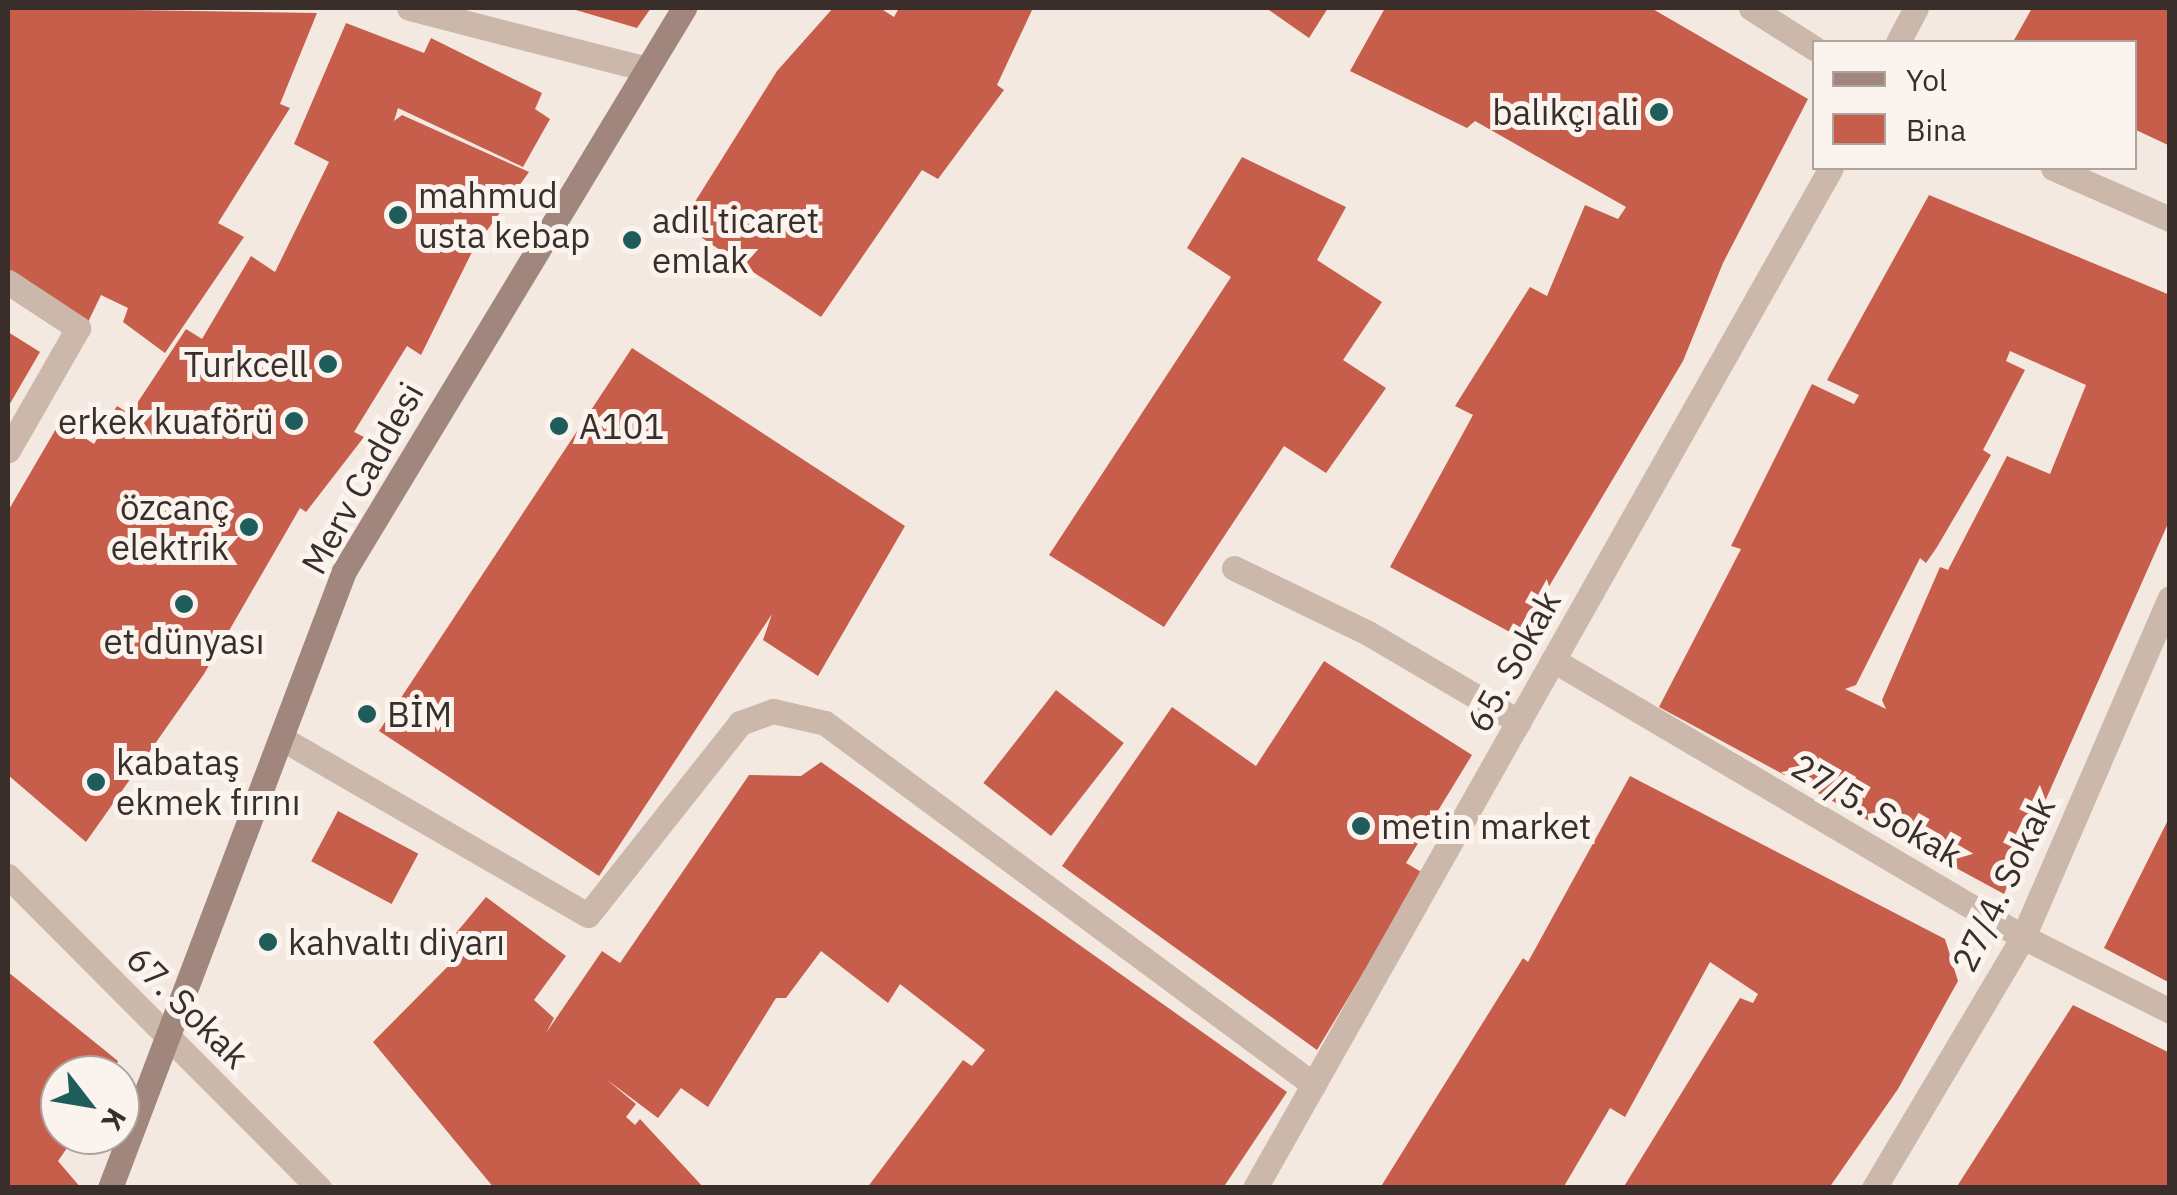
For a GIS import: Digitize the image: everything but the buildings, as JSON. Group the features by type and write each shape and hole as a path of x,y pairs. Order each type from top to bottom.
{"main road":[{"name":"Merv Caddesi","path":"110,1188 344,571 643,68 684,8"}],"street":[{"path":"409,8 643,68"},
{"path":"1751,8 1812,47"},
{"path":"1899,40 1916,8"},
{"name":"65. Sokak","path":"1255,1188 1830,170"},
{"path":"2059,170 2170,219"},
{"path":"8,282 78,328 8,450"},
{"path":"1234,568 1368,633 1519,722"},
{"name":"27/4. Sokak","path":"1874,1188 2023,937 2170,598"},
{"name":"27/5. Sokak","path":"1553,660 2023,937 2170,1012"},
{"path":"281,738 588,915 740,723 773,711 825,723 1314,1085"},
{"name":"67. Sokak","path":"8,876 319,1188"}],"place":[{"name":"balıkçı ali","path":"1659,112"},
{"name":"mahmud usta kebap","path":"398,215"},
{"name":"adil ticaret emlak","path":"632,240"},
{"name":"Turkcell","path":"328,364"},
{"name":"erkek kuaförü","path":"294,421"},
{"name":"A101","path":"559,426"},
{"name":"özcanç elektrik","path":"249,527"},
{"name":"et dünyası","path":"184,604"},
{"name":"BİM","path":"367,714"},
{"name":"kabataş ekmek fırını","path":"96,782"},
{"name":"metin market","path":"1361,826"},
{"name":"kahvaltı diyarı","path":"268,942"}]}
